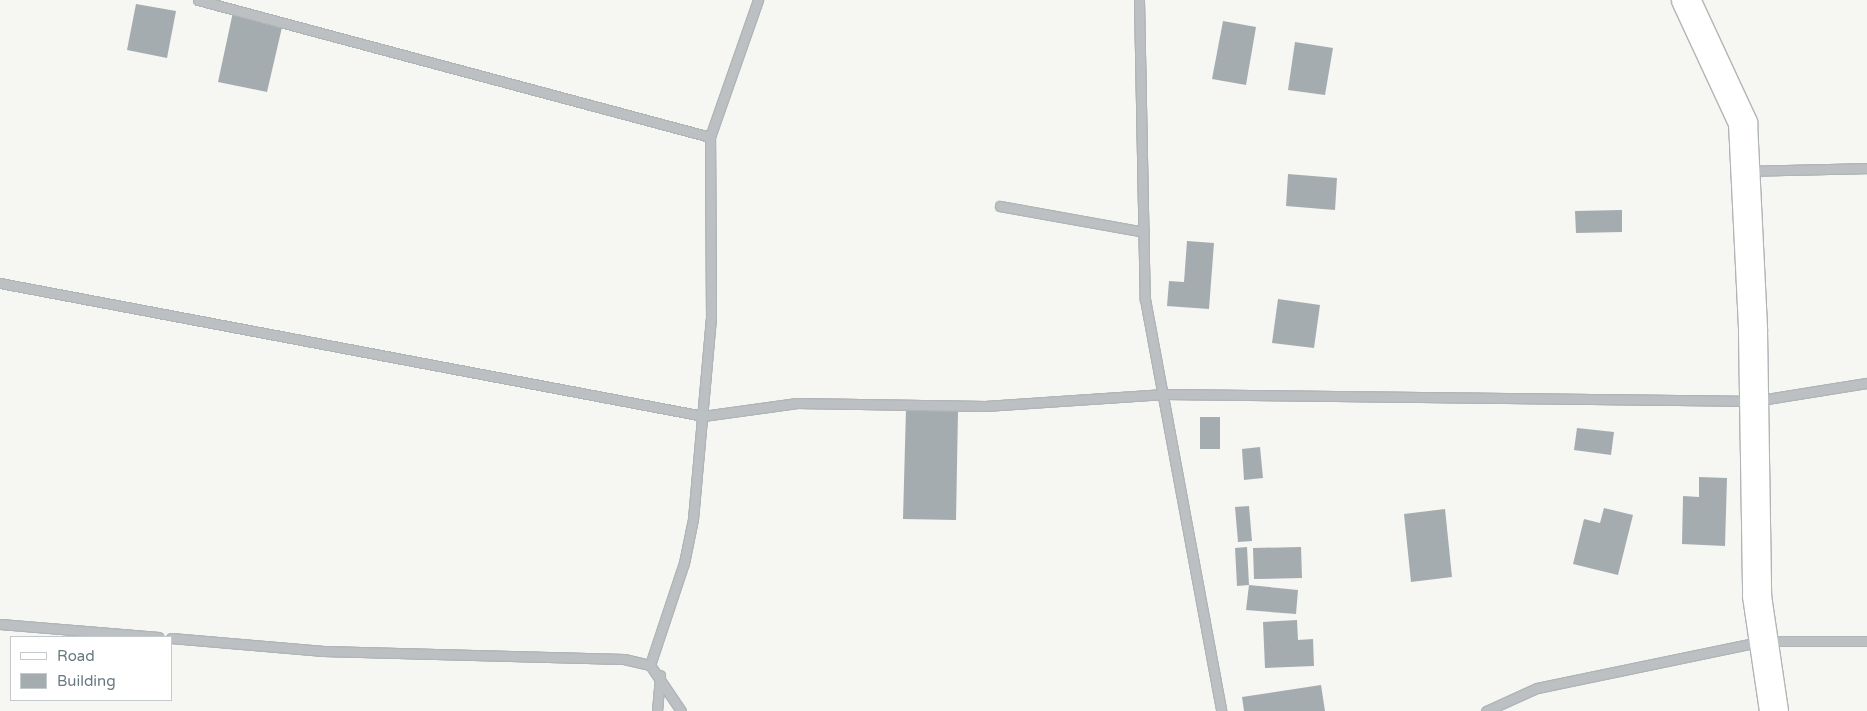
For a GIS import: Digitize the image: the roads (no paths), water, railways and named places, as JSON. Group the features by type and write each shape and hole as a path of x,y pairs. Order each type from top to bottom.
{"main road":[{"path":"1686,0 1743,123 1754,401 1757,596 1774,711"}],"street":[{"path":"198,0 710,137"},
{"path":"650,665 684,563 703,416 711,297 710,137 758,0"},
{"path":"1139,0 1145,299 1165,394 1221,711"},
{"path":"1746,171 1867,168"},
{"path":"1000,206 1144,232"},
{"path":"0,284 703,416 797,403 984,406 1165,394 1754,401 1867,383"},
{"path":"0,624 146,636"},
{"path":"172,638 323,651 624,659 650,665 660,675 681,711"},
{"path":"1486,711 1537,688 1764,641 1867,641"},
{"path":"657,711 660,675"}]}
